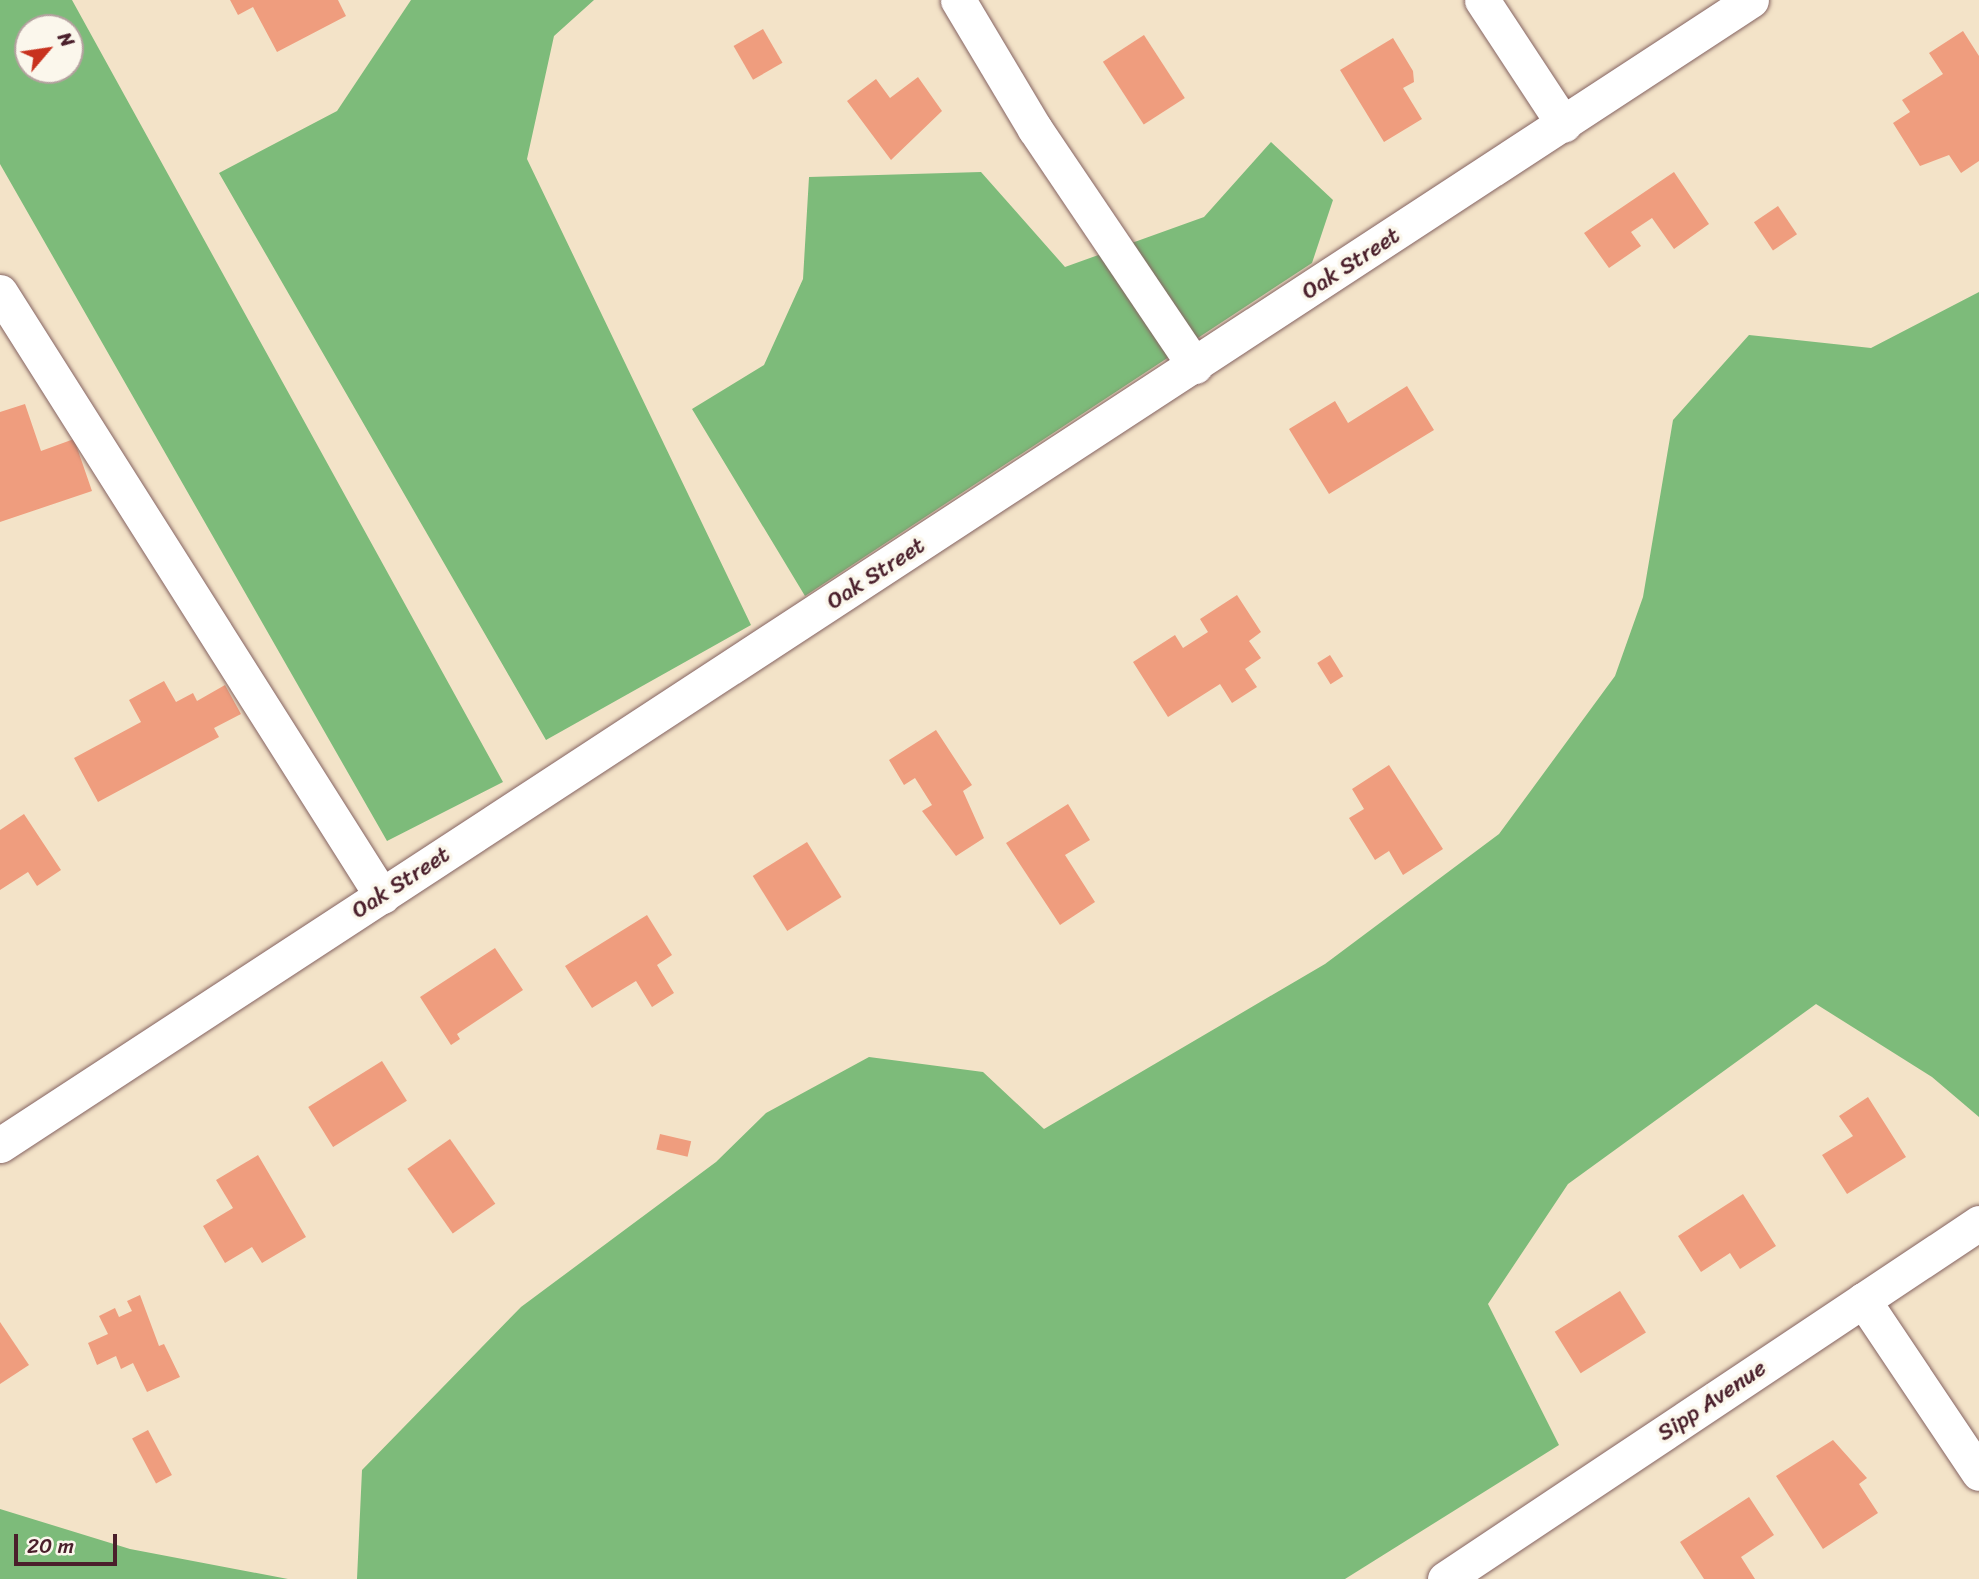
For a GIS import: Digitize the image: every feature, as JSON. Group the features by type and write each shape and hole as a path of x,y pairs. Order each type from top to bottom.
{"street":[{"path":"958,0 1035,129 1195,366"},
{"path":"1482,0 1564,125"},
{"name":"Oak Street","path":"0,1145 1564,125 1751,0"},
{"path":"0,292 382,896"},
{"name":"Sipp Avenue","path":"1445,1579 1979,1223"},
{"path":"1863,1300 1979,1473"}],"green space":[{"path":"0,0 72,0 80,14 14,14 14,84 84,84 84,22 503,782 387,841 0,164"},
{"path":"411,0 594,0 554,36 527,159 751,625 546,740 219,173 337,111"},
{"path":"1271,142 1333,200 1312,263 805,596 692,409 764,365 803,279 809,177 981,172 1065,267 1204,217"},
{"path":"1979,292 1979,1117 1932,1077 1816,1004 1568,1184 1488,1304 1559,1445 1345,1579 357,1579 362,1470 521,1307 716,1162 766,1113 869,1057 983,1072 1044,1129 1325,964 1499,834 1615,676 1643,597 1673,420 1749,335 1871,348"},
{"path":"0,1509 130,1549 288,1579 0,1579"}],"building":[{"path":"230,0 338,0 346,16 277,52 253,7 238,15"},
{"path":"763,29 782,63 753,80 734,46"},
{"path":"1963,31 1979,56 1979,161 1961,173 1949,155 1920,166 1893,123 1910,112 1902,100 1943,74 1929,53"},
{"path":"1144,35 1185,98 1144,125 1103,62"},
{"path":"1393,38 1413,71 1414,82 1403,88 1422,119 1384,142 1340,70"},
{"path":"918,77 942,111 891,160 847,101 876,79 890,98"},
{"path":"1674,172 1709,224 1674,249 1652,218 1631,232 1641,246 1609,268 1584,233"},
{"path":"1778,206 1797,234 1773,250 1754,222"},
{"path":"1407,386 1434,430 1329,494 1289,429 1335,401 1348,423"},
{"path":"25,404 41,451 74,439 92,491 0,522 0,412"},
{"path":"1237,595 1261,632 1249,641 1261,658 1245,669 1257,687 1232,703 1220,684 1168,717 1133,662 1175,635 1183,648 1208,632 1200,619"},
{"path":"1330,655 1343,676 1331,684 1317,663"},
{"path":"164,681 176,702 193,693 197,701 225,685 241,714 214,728 219,737 98,802 74,758 141,722 129,700"},
{"path":"936,730 972,785 963,791 984,838 956,856 922,811 932,805 915,778 904,785 889,760"},
{"path":"1389,765 1443,849 1403,875 1389,851 1375,860 1349,818 1364,809 1352,789"},
{"path":"1068,804 1090,840 1065,855 1095,902 1060,925 1006,843"},
{"path":"24,814 61,870 37,886 28,872 0,890 0,830"},
{"path":"807,842 841,897 787,931 753,876"},
{"path":"647,915 672,955 657,965 674,993 652,1007 636,981 592,1008 565,966"},
{"path":"495,948 523,990 457,1034 460,1039 451,1045 420,997"},
{"path":"382,1061 407,1101 333,1147 308,1107"},
{"path":"1868,1097 1906,1157 1847,1194 1822,1155 1853,1136 1839,1116"},
{"path":"660,1134 691,1141 688,1157 656,1150"},
{"path":"450,1139 495,1204 453,1234 407,1169"},
{"path":"258,1155 306,1237 262,1263 252,1247 225,1263 203,1226 233,1208 216,1180"},
{"path":"1743,1194 1776,1246 1740,1269 1730,1253 1701,1272 1678,1236"},
{"path":"1620,1291 1646,1333 1581,1373 1555,1332"},
{"path":"140,1295 159,1346 164,1344 180,1377 147,1392 133,1363 121,1369 116,1356 97,1365 88,1343 108,1334 99,1316 115,1308 119,1317 132,1311 127,1301"},
{"path":"0,1322 29,1365 0,1384"},
{"path":"148,1430 172,1475 156,1483 132,1438"},
{"path":"1833,1440 1867,1478 1859,1484 1878,1513 1823,1549 1776,1476"},
{"path":"1749,1497 1774,1535 1741,1557 1755,1579 1704,1579 1680,1542"}]}
